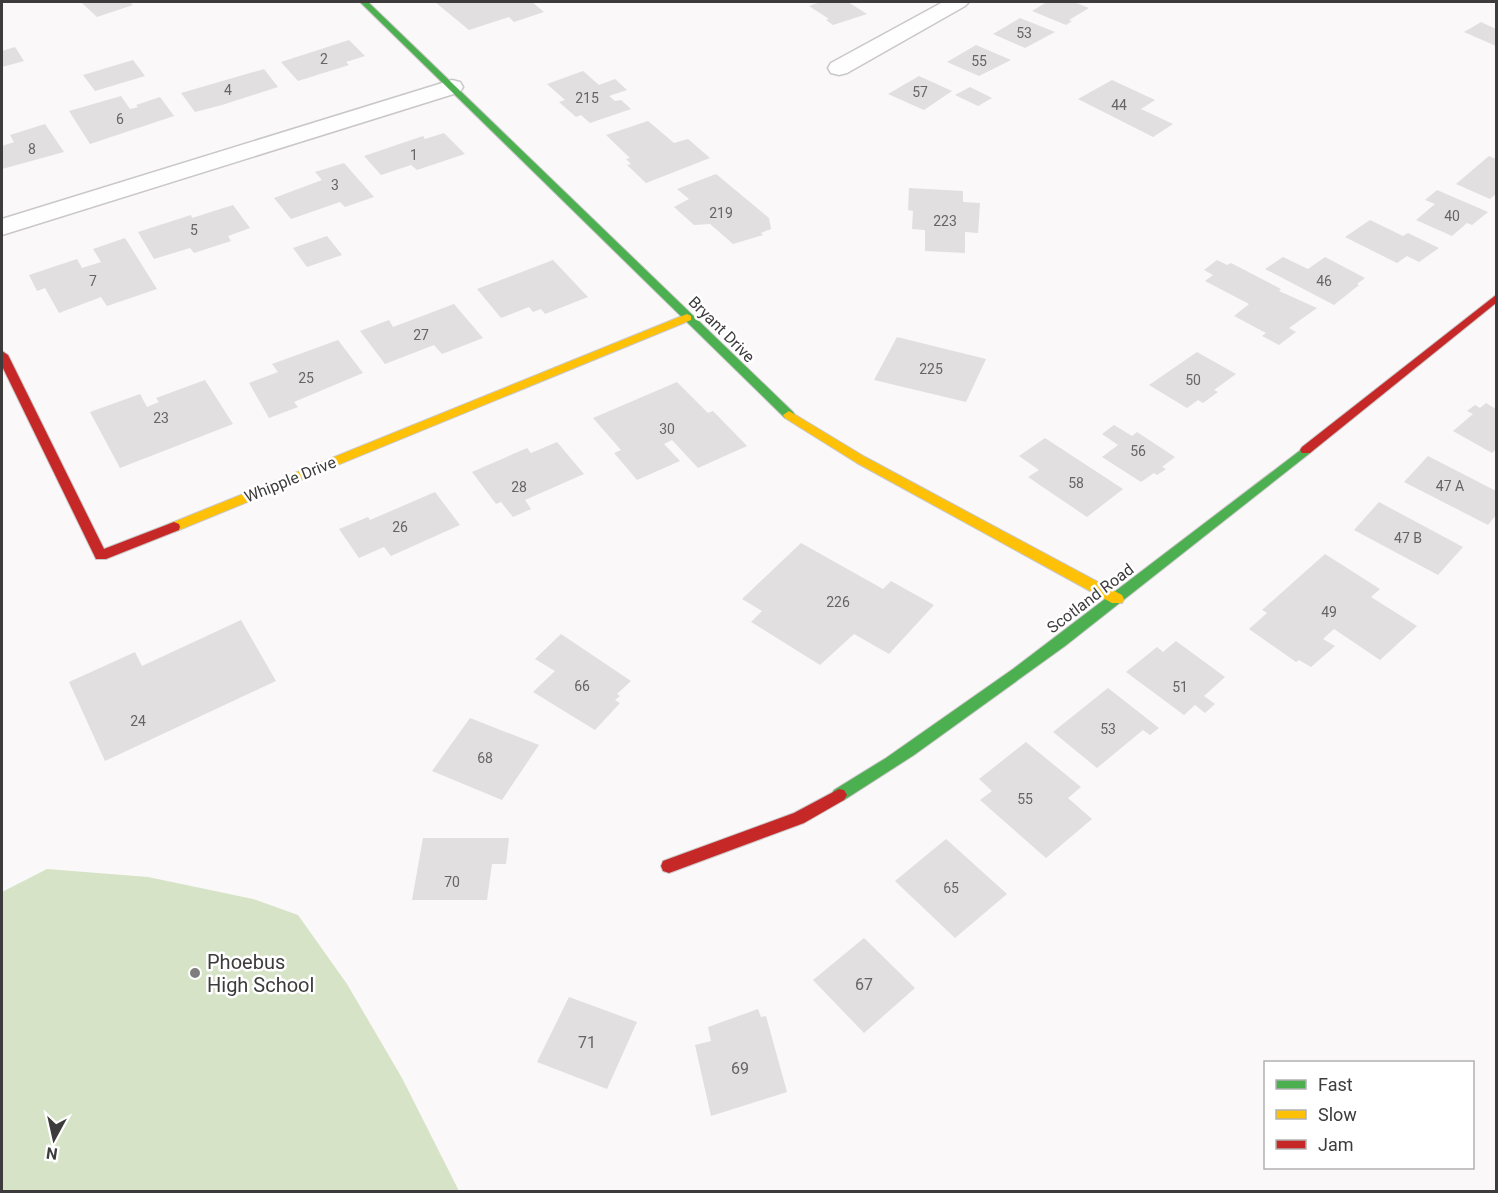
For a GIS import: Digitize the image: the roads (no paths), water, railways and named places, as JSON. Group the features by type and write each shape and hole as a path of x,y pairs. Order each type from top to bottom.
{"street":[{"name":"Bryant Drive","path":"364,2 770,399 832,444 1117,599"},
{"path":"839,68 946,4"},
{"path":"2,227 452,87"},
{"name":"Scotland Road","path":"669,866 800,818 834,799 909,750 1117,599 1497,298"},
{"name":"Whipple Drive","path":"2,356 101,556 687,318"}],"place":[{"name":"Phoebus High School","path":"195,973"}]}
